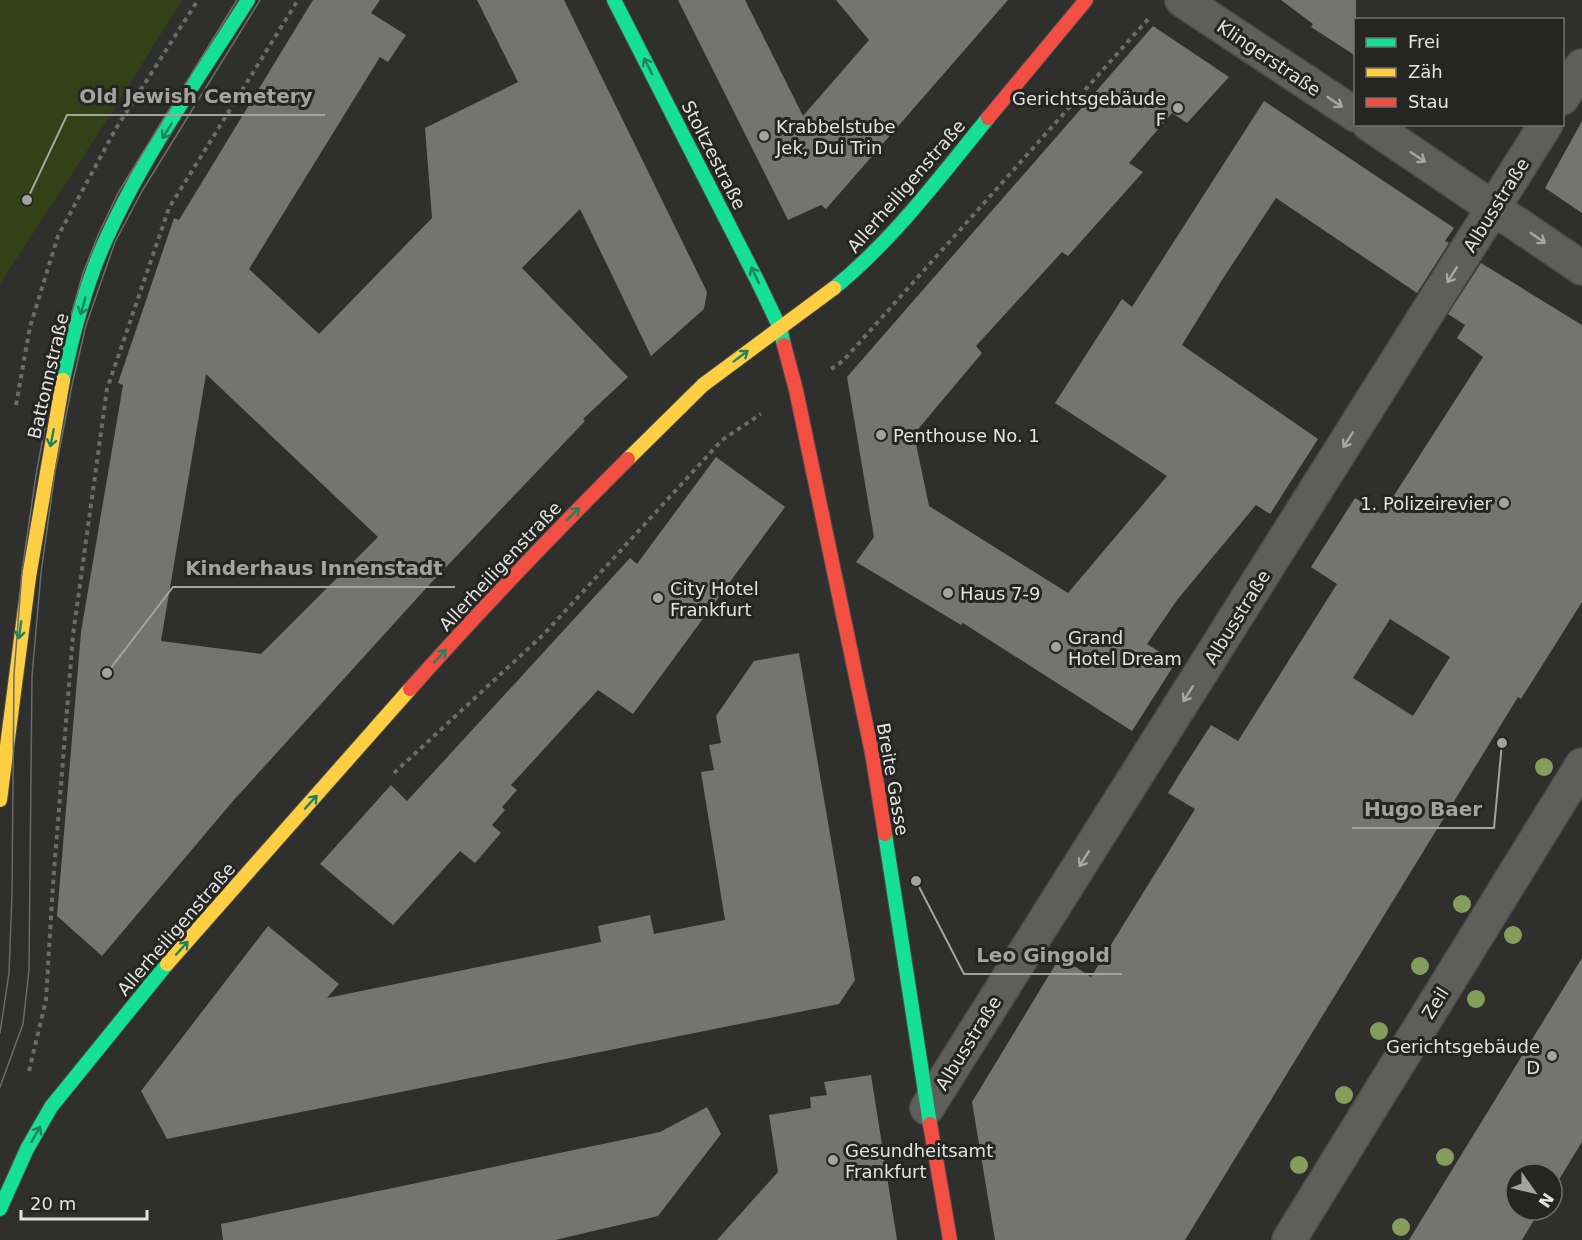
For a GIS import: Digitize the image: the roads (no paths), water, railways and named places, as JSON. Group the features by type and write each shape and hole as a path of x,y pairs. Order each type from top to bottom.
{"main road":[{"name":"Battonnstraße","path":"0,800 14,675 37,517 68,360 83,304 100,254 118,213 248,0"},
{"name":"Stoltzestraße","path":"614,0 735,235 780,328"},
{"name":"Allerheiligenstraße","path":"0,1209 27,1149 51,1107 151,983 461,632 566,521 703,385 854,273 879,248 1086,0"},
{"name":"Breite Gasse","path":"780,328 796,390 872,753 927,1108 950,1240"}],"street":[{"name":"Klingerstraße","path":"1182,0 1354,115"},
{"path":"1564,96 1582,66"},
{"path":"1372,126 1582,268"},
{"name":"Albusstraße","path":"927,1108 1545,126"},
{"name":"Zeil","path":"1288,1240 1582,766"}],"tram line":[{"path":"0,1033 9,973 14,675 22,571 36,475 55,373 83,273 118,193 237,0"},
{"path":"0,1087 23,1024 29,970 32,676 41,573 55,472 86,325 115,242 142,191 260,0"}],"place":[{"name":"Gerichtsgebäude F","path":"1178,108"},
{"name":"Krabbelstube Jek, Dui Trin","path":"764,136"},
{"name":"Old Jewish Cemetery","path":"27,200"},
{"name":"Penthouse No. 1","path":"881,435"},
{"name":"1. Polizeirevier","path":"1504,503"},
{"name":"Haus 7-9","path":"948,593"},
{"name":"City Hotel Frankfurt","path":"658,598"},
{"name":"Grand Hotel Dream","path":"1056,647"},
{"name":"Kinderhaus Innenstadt","path":"107,673"},
{"name":"Hugo Baer","path":"1502,743"},
{"name":"Leo Gingold","path":"916,881"},
{"name":"Gerichtsgebäude D","path":"1552,1056"},
{"name":"Gesundheitsamt Frankfurt","path":"833,1160"}]}
